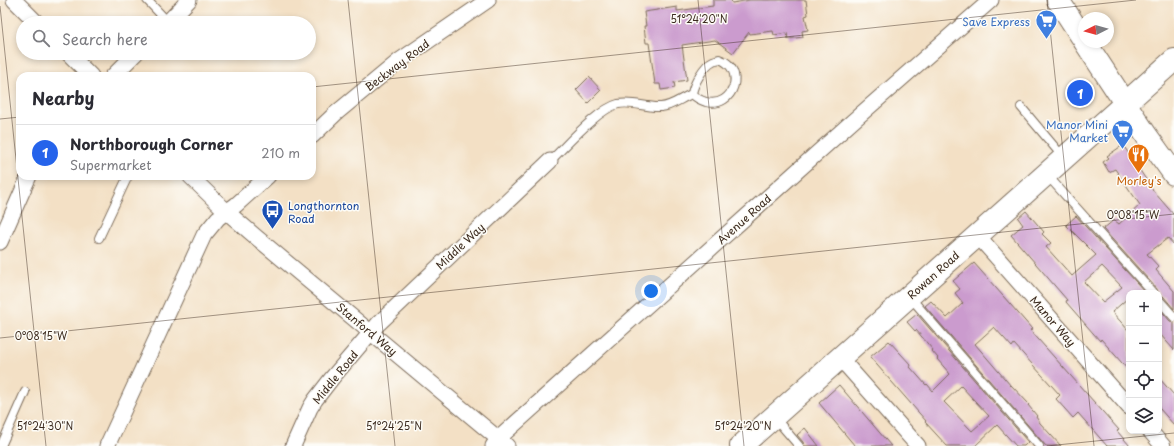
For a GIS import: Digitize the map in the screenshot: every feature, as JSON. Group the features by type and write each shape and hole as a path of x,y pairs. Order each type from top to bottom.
{"main road":[{"path":"1058,0 1078,30"},
{"path":"1089,48 1125,104 1174,174"},
{"name":"Rowan Road","path":"741,446 1174,60"}],"street":[{"path":"14,0 30,16"},
{"path":"174,16 189,0"},
{"name":"Beckway Road","path":"316,132 335,114 399,61 488,0"},
{"name":"Avenue Road","path":"499,444 853,120 991,0"},
{"path":"73,60 82,72"},
{"path":"117,72 129,60"},
{"name":"Middle Way","path":"372,332 386,316 550,161"},
{"path":"0,242 27,180"},
{"name":"Stanford Way","path":"194,180 227,212 372,332 499,444"},
{"path":"107,446 204,235 218,218 236,205 264,180"},
{"name":"Manor Way","path":"978,236 1126,404"},
{"name":"Middle Road","path":"293,446 315,400 372,332"},
{"path":"840,358 918,446"},
{"path":"1153,434 1163,446"}],"lane":[{"path":"147,0 162,16"},
{"path":"719,59 725,61 733,69 734,75 732,89 725,99 710,103 695,98 692,94 697,80 709,63 719,59"},
{"path":"550,161 606,109 620,104 662,107 670,105 692,94"},
{"path":"1021,107 1064,158"},
{"path":"1046,174 1150,290"},
{"path":"99,238 126,180"},
{"path":"909,297 1039,446"},
{"path":"1162,303 1174,317"},
{"path":"1,446 25,392"},
{"path":"774,417 799,446"}],"building":[{"path":"713,0 731,0 732,3 750,0 806,0 808,15 805,16 808,30 802,31 803,37 788,39 787,33 774,35 773,31 750,34 749,32 733,53 715,40 682,45 687,80 674,82 675,88 661,90 660,84 655,84 649,43 646,43 644,12 677,7 677,11 713,6"},
{"path":"589,77 601,90 588,103 576,90"},
{"path":"1123,145 1155,193 1174,215 1174,245 1168,238 1147,254 1159,267 1156,270 1174,291 1174,309 1162,296 1162,290 1157,290 1103,229 1114,220 1119,224 1140,205 1115,169 1109,172 1103,162 1109,158 1107,156"},
{"path":"1026,211 1044,232 1042,234 1051,243 1046,247 1072,276 1096,255 1066,225 1076,216 1143,290 1126,290 1126,300 1112,312 1126,328 1126,368 1101,339 1100,341 1066,302 1067,300 1011,235 1023,225 1018,218","holes":["1102,266 1122,287 1103,302 1084,282"]},
{"path":"974,263 1032,329 1030,330 1119,430 1117,431 1130,446 1107,446 1078,413 1073,418 1056,399 1060,395 1014,344 1012,347 994,327 975,344 1011,386 1029,404 1028,405 1037,416 1036,417 1040,423 1061,446 1046,446 925,306 931,301 947,318 963,303 955,293 960,289 953,281"},
{"path":"1162,312 1170,321 1174,322 1174,350 1162,336"},
{"path":"917,314 1028,442 1024,446 1016,446 997,425 975,446 947,446 870,357 889,341 911,365 910,367 933,391 950,374 937,359 938,358 932,351 933,350 907,322","holes":["961,386 989,416 972,431 944,402"]},
{"path":"1162,381 1174,395 1174,425 1162,411"},
{"path":"839,385 891,446 855,446 819,403"},
{"path":"805,428 819,446 804,446 803,442 797,435"}],"place":[{"name":"Save Express","path":"1046,40"},
{"name":"Northborough Corner","path":"1080,93"},
{"name":"Manor Mini Market","path":"1123,150"},
{"name":"Morley's","path":"1139,174"},
{"name":"Longthornton Road","path":"272,230"}]}
